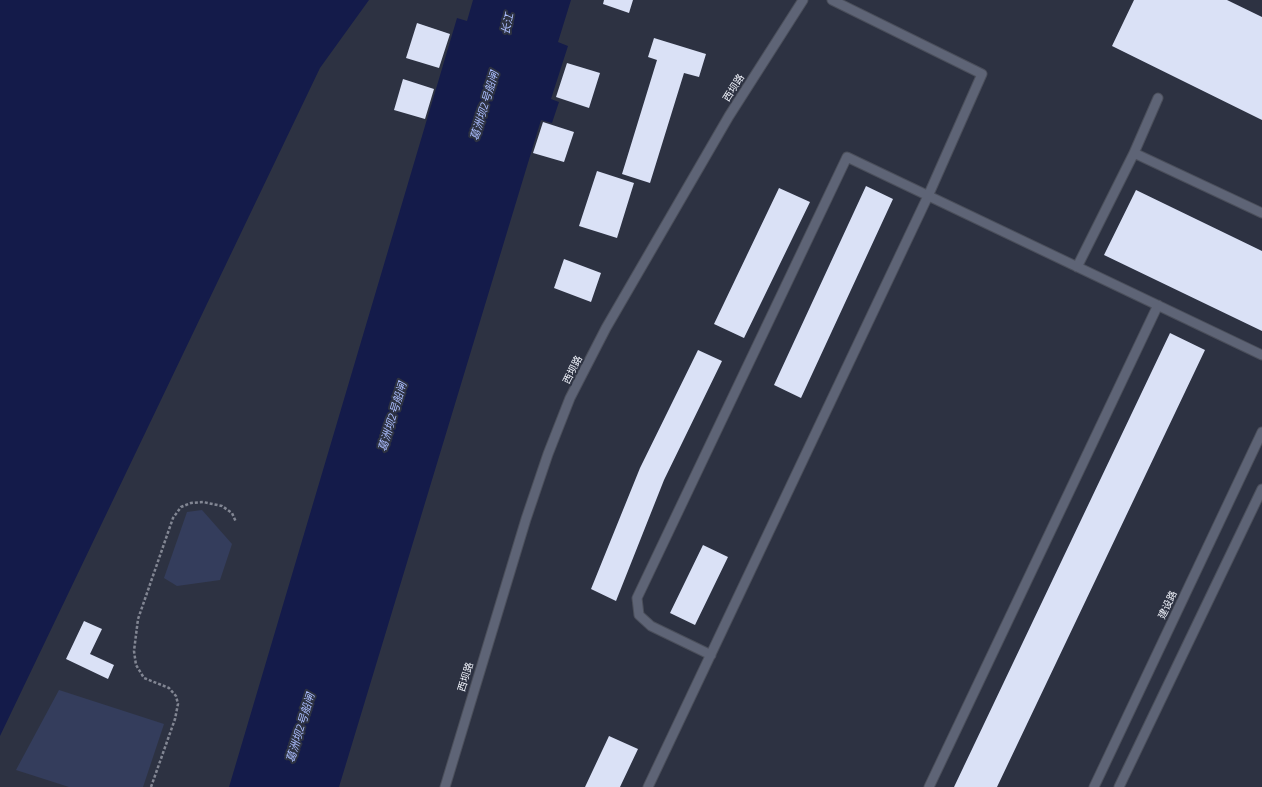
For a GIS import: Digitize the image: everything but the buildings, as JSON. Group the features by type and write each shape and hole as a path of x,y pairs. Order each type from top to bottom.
{"lane":[{"name":"西坝路","path":"445,787 526,518 548,454 570,398 606,328 729,116 803,0"},
{"path":"648,787 928,196 982,74 832,0"},
{"path":"1078,267 1134,152 1158,98"},
{"path":"1134,152 1262,213"},
{"path":"711,655 651,626 640,615 637,598 847,158 1262,355"},
{"path":"929,787 1158,305"},
{"name":"建设路","path":"1094,787 1262,432"},
{"path":"1119,787 1262,489"}],"path":[{"path":"151,787 175,719 178,704 176,696 169,688 144,678 136,665 134,651 138,619 173,518 181,507 191,503 203,502 222,506 232,513 236,522"}],"shaded area":[{"path":"202,510 232,544 220,580 177,586 164,578 187,512"},
{"path":"59,690 164,724 143,787 69,787 16,770"}],"water":[{"path":"0,0 369,0 320,68 0,736"},
{"path":"473,0 571,0 558,42 568,46 551,99 559,102 552,123 541,120 339,787 229,787 457,18 467,21"}],"water label":[{"name":"长江","path":"508,24"},
{"name":"葛洲坝2号船闸","path":"485,106"},
{"name":"葛洲坝2号船闸","path":"393,417"},
{"name":"葛洲坝2号船闸","path":"301,728"}]}
